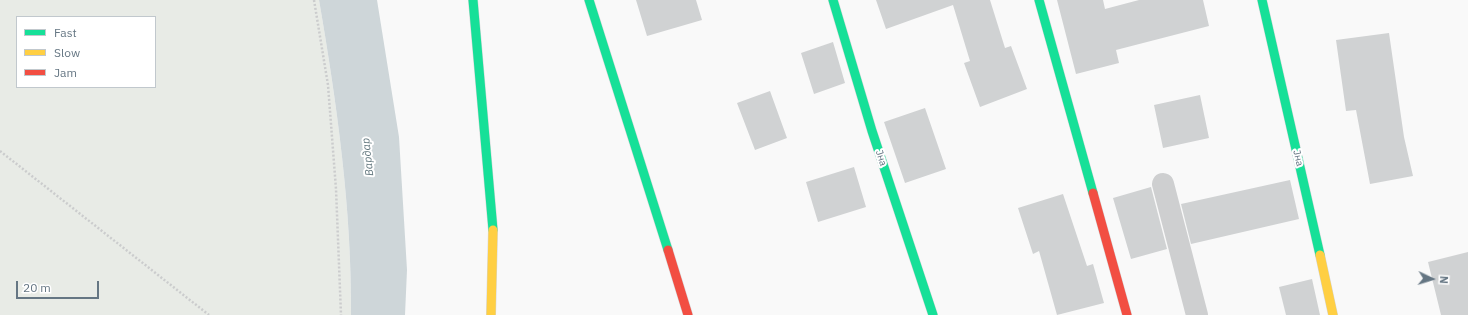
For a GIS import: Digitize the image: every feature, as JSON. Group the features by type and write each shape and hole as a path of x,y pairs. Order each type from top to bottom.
{"street":[{"path":"473,0 493,236 491,315"},
{"path":"589,0 688,315"},
{"name":"Јна","path":"833,0 872,131 933,315"},
{"path":"1039,0 1126,315"},
{"name":"Јна","path":"1262,0 1333,315"},
{"path":"1163,184 1197,315"}],"path":[{"path":"314,0 328,85 336,189 341,315"},
{"path":"0,150 209,315"}],"shaded area":[{"path":"0,0 319,0 332,78 342,157 349,236 351,315 0,315"}],"water":[{"name":"Вардар","path":"319,0 377,0 399,137 407,270 405,315 351,315 349,236 342,157 332,78"}],"building":[{"path":"636,0 696,0 702,20 647,36"},
{"path":"876,0 990,0 1005,48 1011,46 1027,89 980,107 964,63 970,61 953,5 886,29"},
{"path":"1057,0 1103,0 1105,9 1139,0 1203,0 1209,26 1116,50 1119,63 1076,74"},
{"path":"1389,33 1404,137 1413,176 1370,184 1356,110 1346,111 1336,40"},
{"path":"833,42 845,83 814,94 801,53"},
{"path":"770,91 787,138 755,150 737,103"},
{"path":"1200,95 1209,138 1163,148 1154,105"},
{"path":"925,108 946,169 905,183 884,122"},
{"path":"854,167 866,207 818,222 806,182"},
{"path":"1290,180 1299,219 1191,244 1181,204"},
{"path":"1151,187 1167,249 1131,259 1113,198"},
{"path":"1063,194 1087,266 1093,264 1104,303 1057,315 1039,251 1033,254 1018,208"},
{"path":"1468,252 1468,315 1441,315 1428,262"},
{"path":"1312,279 1320,315 1286,315 1279,287"}],"traffic: fast":[{"path":"473,0 493,230"},
{"path":"589,0 668,250"},
{"path":"833,0 872,131 933,315"},
{"path":"1039,0 1093,193"},
{"path":"1262,0 1320,255"}],"traffic: slow":[{"path":"491,315 493,230"},
{"path":"1320,255 1333,315"}],"traffic: jam":[{"path":"1093,193 1127,315"},
{"path":"668,250 688,315"}]}
